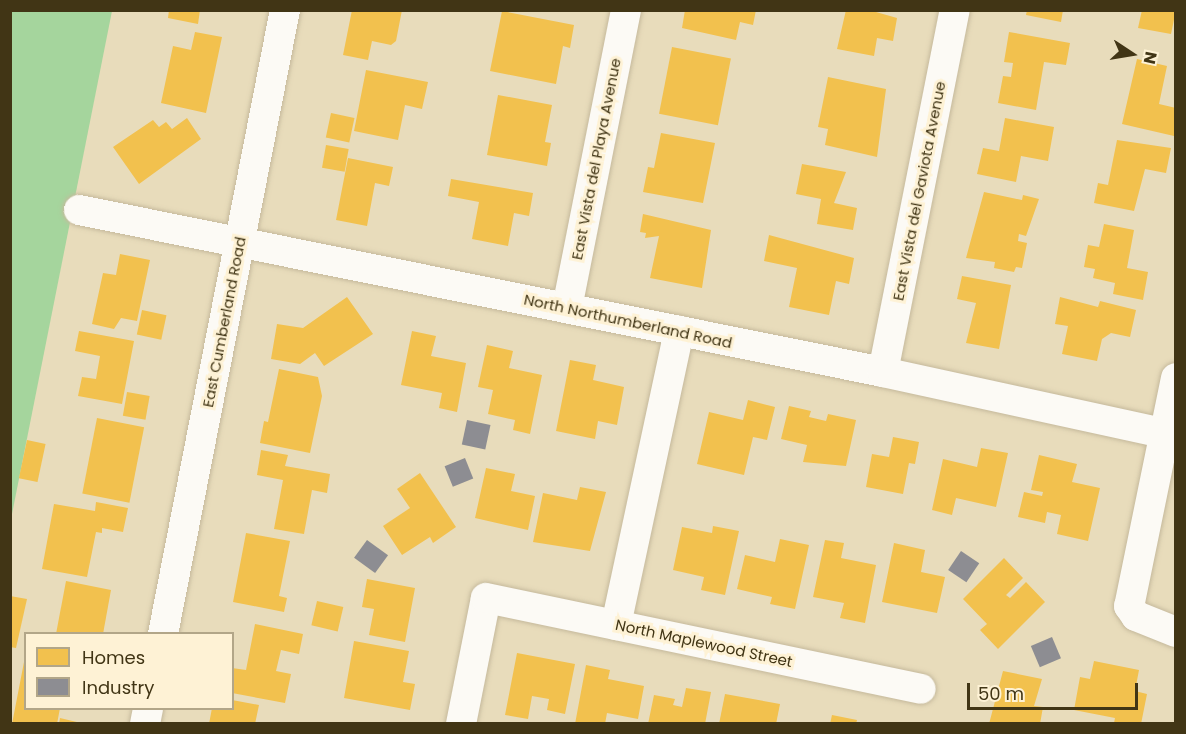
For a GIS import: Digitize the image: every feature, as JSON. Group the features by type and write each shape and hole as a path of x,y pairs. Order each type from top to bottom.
{"street":[{"name":"East Cumberland Road","path":"163,632 285,10"},
{"name":"East Vista del Playa Avenue","path":"567,308 626,10"},
{"name":"East Vista del Gaviota Avenue","path":"883,372 955,10"},
{"name":"North Northumberland Road","path":"79,210 883,372 1169,434"},
{"path":"616,625 679,331"},
{"path":"1176,378 1169,434 1130,591 1129,606 1133,614 1176,632"},
{"name":"North Maplewood Street","path":"461,723 486,598 921,689"}],"green space":[{"path":"11,11 112,11 11,519"}],"building: Homes":[{"path":"169,10 200,10 198,24 168,18"},
{"path":"352,10 402,10 396,41 391,45 372,41 368,60 343,55"},
{"path":"685,10 756,10 753,25 740,22 736,40 682,28"},
{"path":"846,10 869,10 897,18 893,41 877,38 874,56 837,49"},
{"path":"1027,10 1063,10 1061,22 1026,15"},
{"path":"1142,10 1176,10 1171,34 1138,28"},
{"path":"502,11 574,25 570,48 563,46 556,84 490,71"},
{"path":"195,32 222,37 206,113 161,103 173,46 191,50"},
{"path":"1009,32 1070,43 1066,65 1044,62 1036,110 998,103 1003,76 1011,77 1013,63 1004,62"},
{"path":"672,47 731,58 718,125 659,114"},
{"path":"1137,59 1167,66 1159,104 1176,108 1174,136 1122,124"},
{"path":"366,70 428,82 422,109 405,105 398,140 354,131"},
{"path":"828,77 886,89 877,157 825,145 828,129 818,127"},
{"path":"498,95 552,105 545,142 551,143 547,166 487,155"},
{"path":"331,113 354,118 349,142 326,137"},
{"path":"187,118 201,139 139,184 113,147 153,120 159,127 166,122 172,129"},
{"path":"1005,118 1054,127 1048,161 1021,156 1016,182 977,174 983,148 999,151"},
{"path":"661,133 715,143 703,203 643,192 648,167 654,168"},
{"path":"1117,140 1171,148 1166,173 1145,169 1134,211 1094,203 1098,183 1108,185"},
{"path":"326,145 349,149 345,172 322,168"},
{"path":"348,158 393,167 389,186 375,183 367,226 336,220"},
{"path":"802,164 846,172 834,203 857,208 853,230 817,224 821,199 796,194"},
{"path":"451,179 533,193 529,216 514,213 508,246 472,239 479,202 448,196"},
{"path":"984,192 1022,200 1023,195 1039,199 1026,236 1019,234 1018,241 1027,243 1022,268 1016,267 1014,272 994,268 995,262 966,258"},
{"path":"643,214 711,230 702,288 650,278 659,236 645,238 646,233 640,232"},
{"path":"1104,224 1134,230 1127,268 1148,272 1143,300 1113,294 1115,283 1093,278 1095,269 1084,267 1088,245 1099,247"},
{"path":"769,235 854,258 849,284 836,281 829,315 789,307 797,268 764,261"},
{"path":"120,254 150,260 137,321 121,318 114,329 92,324 103,273 116,275"},
{"path":"962,276 1011,285 999,349 966,343 976,303 957,299"},
{"path":"347,297 373,334 324,366 315,353 300,364 271,359 277,324 303,328"},
{"path":"1060,297 1098,307 1100,301 1136,310 1130,337 1111,333 1102,339 1097,361 1062,354 1068,326 1055,324"},
{"path":"142,310 166,315 161,340 137,334"},
{"path":"79,331 134,341 122,404 78,396 82,377 96,379 100,356 75,351"},
{"path":"412,331 436,336 431,356 466,363 457,412 439,408 442,393 401,385"},
{"path":"487,345 513,351 509,368 542,375 530,434 513,430 515,420 488,414 493,390 478,387"},
{"path":"570,360 596,365 593,380 624,387 617,425 598,421 595,439 556,431"},
{"path":"279,369 318,377 322,396 310,453 260,443 264,421 268,422"},
{"path":"127,392 150,396 145,420 123,416"},
{"path":"748,400 775,407 767,440 753,437 744,475 697,464 709,412 743,420"},
{"path":"789,406 811,411 809,417 826,421 828,414 856,420 846,466 803,462 807,445 781,439"},
{"path":"97,418 144,427 129,503 82,494"},
{"path":"893,437 919,442 915,464 909,463 903,494 866,487 872,454 889,457"},
{"path":"27,440 46,444 37,482 19,478"},
{"path":"981,448 1008,453 996,507 956,498 952,515 932,510 943,459 977,467"},
{"path":"261,450 288,455 285,466 330,474 327,493 312,490 304,534 274,529 283,480 257,475"},
{"path":"1039,455 1077,464 1072,482 1100,488 1088,541 1057,534 1061,515 1047,512 1045,523 1018,517 1024,492 1042,496 1043,492 1031,490"},
{"path":"486,468 515,474 511,491 535,496 528,530 475,518"},
{"path":"420,473 456,527 433,543 430,537 402,555 383,526 410,508 397,489"},
{"path":"580,487 606,492 590,551 533,542 543,493 577,500"},
{"path":"96,502 128,508 123,532 102,528 102,533 96,532 87,577 42,569 54,504 95,511"},
{"path":"713,526 739,531 725,595 701,590 704,577 673,570 682,527 712,533"},
{"path":"246,533 290,541 279,596 287,598 284,612 233,602"},
{"path":"780,539 809,545 795,609 770,604 772,597 737,589 745,555 775,562"},
{"path":"825,540 844,543 841,558 876,565 865,623 840,618 844,603 813,597"},
{"path":"894,543 925,550 921,572 945,577 937,613 882,602"},
{"path":"1004,558 1023,578 1006,595 1010,598 1026,582 1045,602 998,649 980,630 987,624 963,599"},
{"path":"367,579 415,588 405,642 369,635 374,609 362,607"},
{"path":"66,581 111,590 103,632 56,632"},
{"path":"10,596 27,599 16,648 10,647"},
{"path":"317,601 343,607 338,631 311,625"},
{"path":"255,624 303,634 299,654 281,650 276,671 291,674 285,703 234,693 234,668 246,670"},
{"path":"354,641 409,651 403,682 415,684 410,710 344,698"},
{"path":"517,653 575,664 565,714 547,710 549,699 532,696 528,719 505,715"},
{"path":"1094,661 1139,670 1135,691 1147,694 1141,724 1114,723 1115,718 1074,710 1080,677 1090,679"},
{"path":"24,662 24,710 60,710 57,724 12,724"},
{"path":"586,665 610,670 608,679 644,686 638,719 607,713 605,724 575,724"},
{"path":"1003,671 1042,679 1034,706 1043,707 1040,724 989,724"},
{"path":"686,688 711,692 705,724 648,724 654,695 675,699 673,705 682,707"},
{"path":"725,694 780,704 776,724 719,724"},
{"path":"234,700 259,705 255,724 209,724 212,710 234,710"},
{"path":"832,715 857,720 856,724 830,724"},
{"path":"60,718 81,723 81,724 59,724"}],"building: Industry":[{"path":"467,420 490,425 485,449 462,444"},
{"path":"465,458 473,478 453,487 445,466"},
{"path":"367,540 388,555 375,573 354,558"},
{"path":"961,551 979,563 966,582 948,570"},
{"path":"1052,637 1061,658 1040,667 1031,646"}]}
